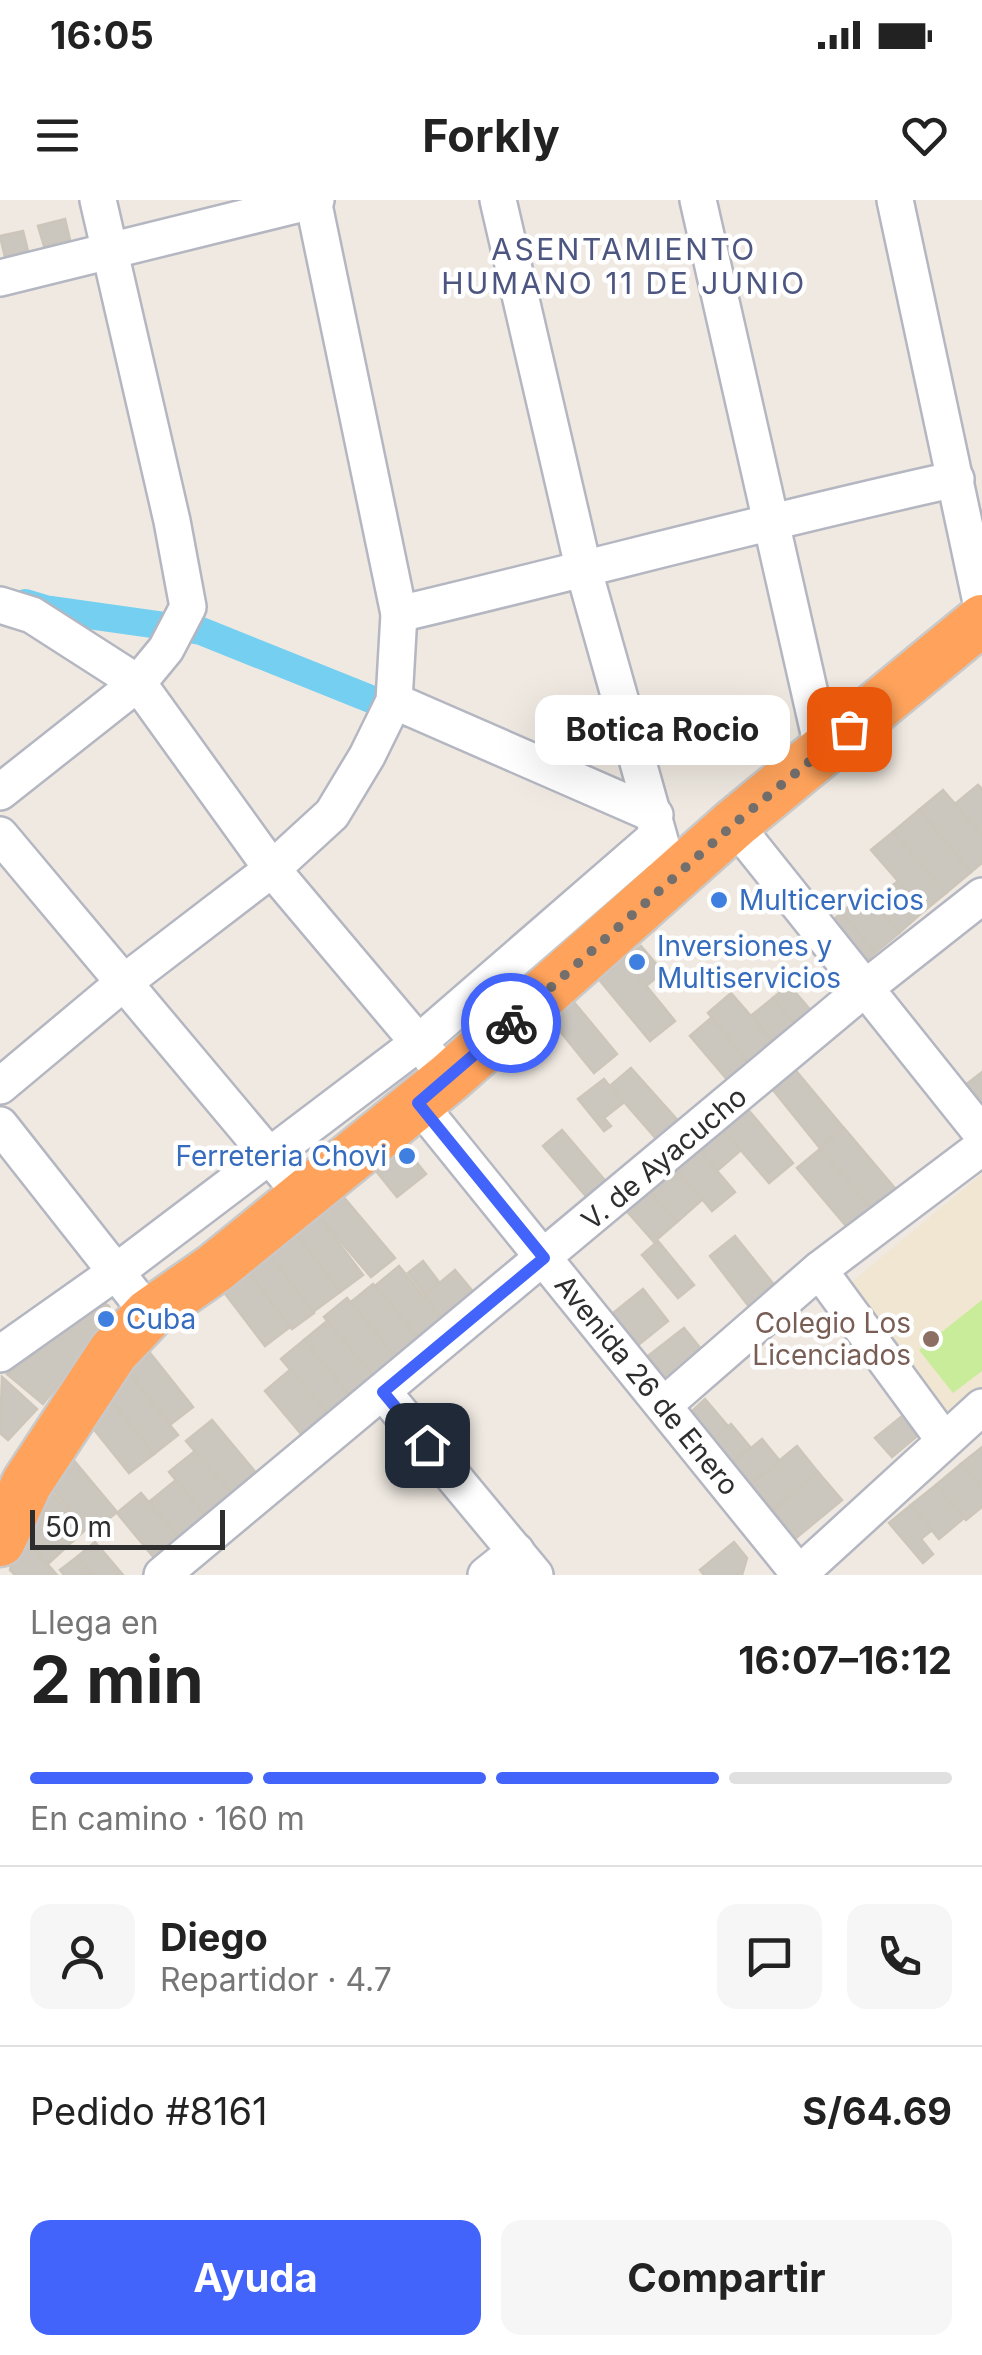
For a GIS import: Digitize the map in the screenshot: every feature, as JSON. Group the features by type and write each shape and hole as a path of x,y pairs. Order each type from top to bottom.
{"highway":[{"path":"0,1541 38,1466 113,1352 149,1314 215,1268 303,1196 661,843 734,824 982,620"}],"street":[{"path":"0,792 138,683 166,650 188,607 98,200"},
{"path":"0,278 314,200 399,614 394,702 332,814 272,869 122,984 0,1086"},
{"path":"498,200 584,570 661,843"},
{"path":"698,200 823,751"},
{"path":"895,200 982,606"},
{"path":"399,614 768,521 956,479"},
{"path":"0,606 32,615 138,683"},
{"name":"Avenida 26 de Enero","path":"138,683 428,1075 544,1258 799,1575"},
{"path":"394,702 661,843"},
{"path":"734,824 982,1134"},
{"path":"0,835 303,1196"},
{"name":"V. de Ayacucho","path":"178,1570 383,1392 864,989 982,896"},
{"path":"0,1354 116,1272 266,1156 428,1075"},
{"path":"0,1125 149,1314"},
{"path":"664,1404 818,1270 982,1147"},
{"path":"818,1270 944,1440"},
{"path":"383,1392 525,1563 486,1575"},
{"path":"799,1575 982,1408"}],"shaded area":[{"name":"Colegio Los Licenciados","path":"982,1174 982,1387 946,1417 841,1291"}],"green space":[{"path":"982,1300 982,1371 953,1393 919,1350"}],"building":[{"path":"65,219 70,240 44,246 38,226"},
{"path":"23,231 28,251 5,257 0,236"},
{"path":"978,785 982,789 982,835 955,804"},
{"path":"943,790 982,835 982,863 971,872 919,810"},
{"path":"919,810 971,872 946,893 893,832"},
{"path":"893,832 946,893 924,911 871,850"},
{"path":"898,881 924,911 899,933 873,902"},
{"path":"865,893 899,933 875,953 841,913"},
{"path":"841,913 875,953 855,971 821,931"},
{"path":"641,946 663,972 646,986 624,960"},
{"path":"621,955 675,1021 650,1041 596,976"},
{"path":"789,985 814,1014 797,1027 773,998"},
{"path":"731,993 776,1045 752,1066 708,1013"},
{"path":"773,998 797,1027 776,1045 752,1015"},
{"path":"573,1001 617,1054 594,1073 550,1019"},
{"path":"711,1018 750,1066 730,1083 690,1036"},
{"path":"792,1066 843,1127 819,1147 769,1085"},
{"path":"631,1068 680,1123 659,1142 610,1086"},
{"path":"982,1072 982,1123 954,1094"},
{"path":"604,1079 623,1103 604,1118 611,1126 604,1131 578,1099"},
{"path":"745,1106 793,1163 769,1183 720,1126"},
{"path":"719,1127 740,1151 717,1171 696,1146"},
{"path":"844,1128 899,1193 875,1213 820,1149"},
{"path":"562,1130 609,1185 590,1201 543,1146"},
{"path":"696,1146 735,1192 712,1211 674,1165"},
{"path":"405,1148 426,1174 397,1197 376,1171"},
{"path":"820,1149 875,1213 852,1233 797,1168"},
{"path":"673,1167 702,1200 677,1222 648,1189"},
{"path":"336,1188 395,1258 371,1277 312,1208"},
{"path":"648,1189 677,1222 654,1242 625,1209"},
{"path":"317,1214 363,1275 340,1292 294,1232"},
{"path":"294,1232 340,1292 313,1312 267,1252"},
{"path":"735,1236 783,1296 757,1317 710,1256"},
{"path":"658,1241 694,1285 678,1298 642,1255"},
{"path":"267,1252 314,1313 292,1329 245,1268"},
{"path":"423,1261 439,1282 425,1294 408,1273"},
{"path":"399,1266 448,1326 424,1345 375,1286"},
{"path":"245,1268 290,1327 265,1346 220,1287"},
{"path":"455,1270 480,1300 448,1326 424,1296"},
{"path":"373,1284 424,1345 402,1364 351,1302"},
{"path":"643,1289 668,1321 637,1346 612,1314"},
{"path":"347,1298 402,1364 379,1383 324,1317"},
{"path":"102,1302 109,1306 111,1318 43,1404 7,1374"},
{"path":"327,1321 379,1383 355,1402 304,1340"},
{"path":"684,1328 710,1360 674,1389 648,1356"},
{"path":"139,1339 193,1407 171,1424 117,1356"},
{"path":"304,1340 355,1402 333,1420 281,1359"},
{"path":"123,1367 178,1435 154,1454 104,1391"},
{"path":"291,1369 333,1420 307,1441 265,1391"},
{"path":"2,1377 37,1409 8,1440 0,1433"},
{"path":"108,1397 154,1454 129,1473 88,1422"},
{"path":"705,1399 728,1426 713,1439 691,1412"},
{"path":"901,1417 917,1436 892,1457 875,1438"},
{"path":"212,1420 262,1480 237,1501 186,1441"},
{"path":"731,1424 751,1448 733,1463 713,1439"},
{"path":"762,1439 780,1461 751,1484 733,1463"},
{"path":"797,1446 818,1472 773,1510 751,1484"},
{"path":"982,1447 982,1489 961,1464"},
{"path":"195,1451 237,1501 211,1522 169,1472"},
{"path":"71,1457 117,1512 90,1534 54,1491"},
{"path":"961,1464 982,1489 982,1507 966,1520 936,1485"},
{"path":"818,1472 842,1500 796,1538 773,1510"},
{"path":"176,1480 211,1522 184,1544 149,1502"},
{"path":"936,1485 964,1518 939,1539 911,1505"},
{"path":"46,1486 85,1530 73,1541 35,1501"},
{"path":"141,1493 184,1544 160,1565 117,1513"},
{"path":"35,1501 73,1541 49,1563 21,1532"},
{"path":"911,1505 932,1530 921,1539 933,1554 923,1563 889,1523"},
{"path":"20,1533 57,1575 15,1575 10,1570"},
{"path":"95,1542 123,1575 92,1575 77,1557"},
{"path":"734,1542 747,1558 742,1575 704,1575 700,1570"},
{"path":"77,1557 92,1575 64,1575 60,1570"}],"waterway":[{"path":"25,603 201,631 408,714"}],"way so far":[{"path":"511,1023 734,824 849,729"}],"place":[{"name":"Botica Rocio","path":"849,729"},
{"name":"Multicervicios","path":"719,900"},
{"name":"Inversiones y Multiservicios","path":"637,962"},
{"name":"Ferreteria Chovi","path":"407,1156"},
{"name":"Cuba","path":"106,1319"},
{"name":"Colegio Los Licenciados","path":"931,1339"}],"district":[{"name":"ASENTAMIENTO HUMANO 11 DE JUNIO","path":"624,266"}],"route":[{"path":"427,1445 383,1392 544,1258 418,1103 511,1023"}]}
